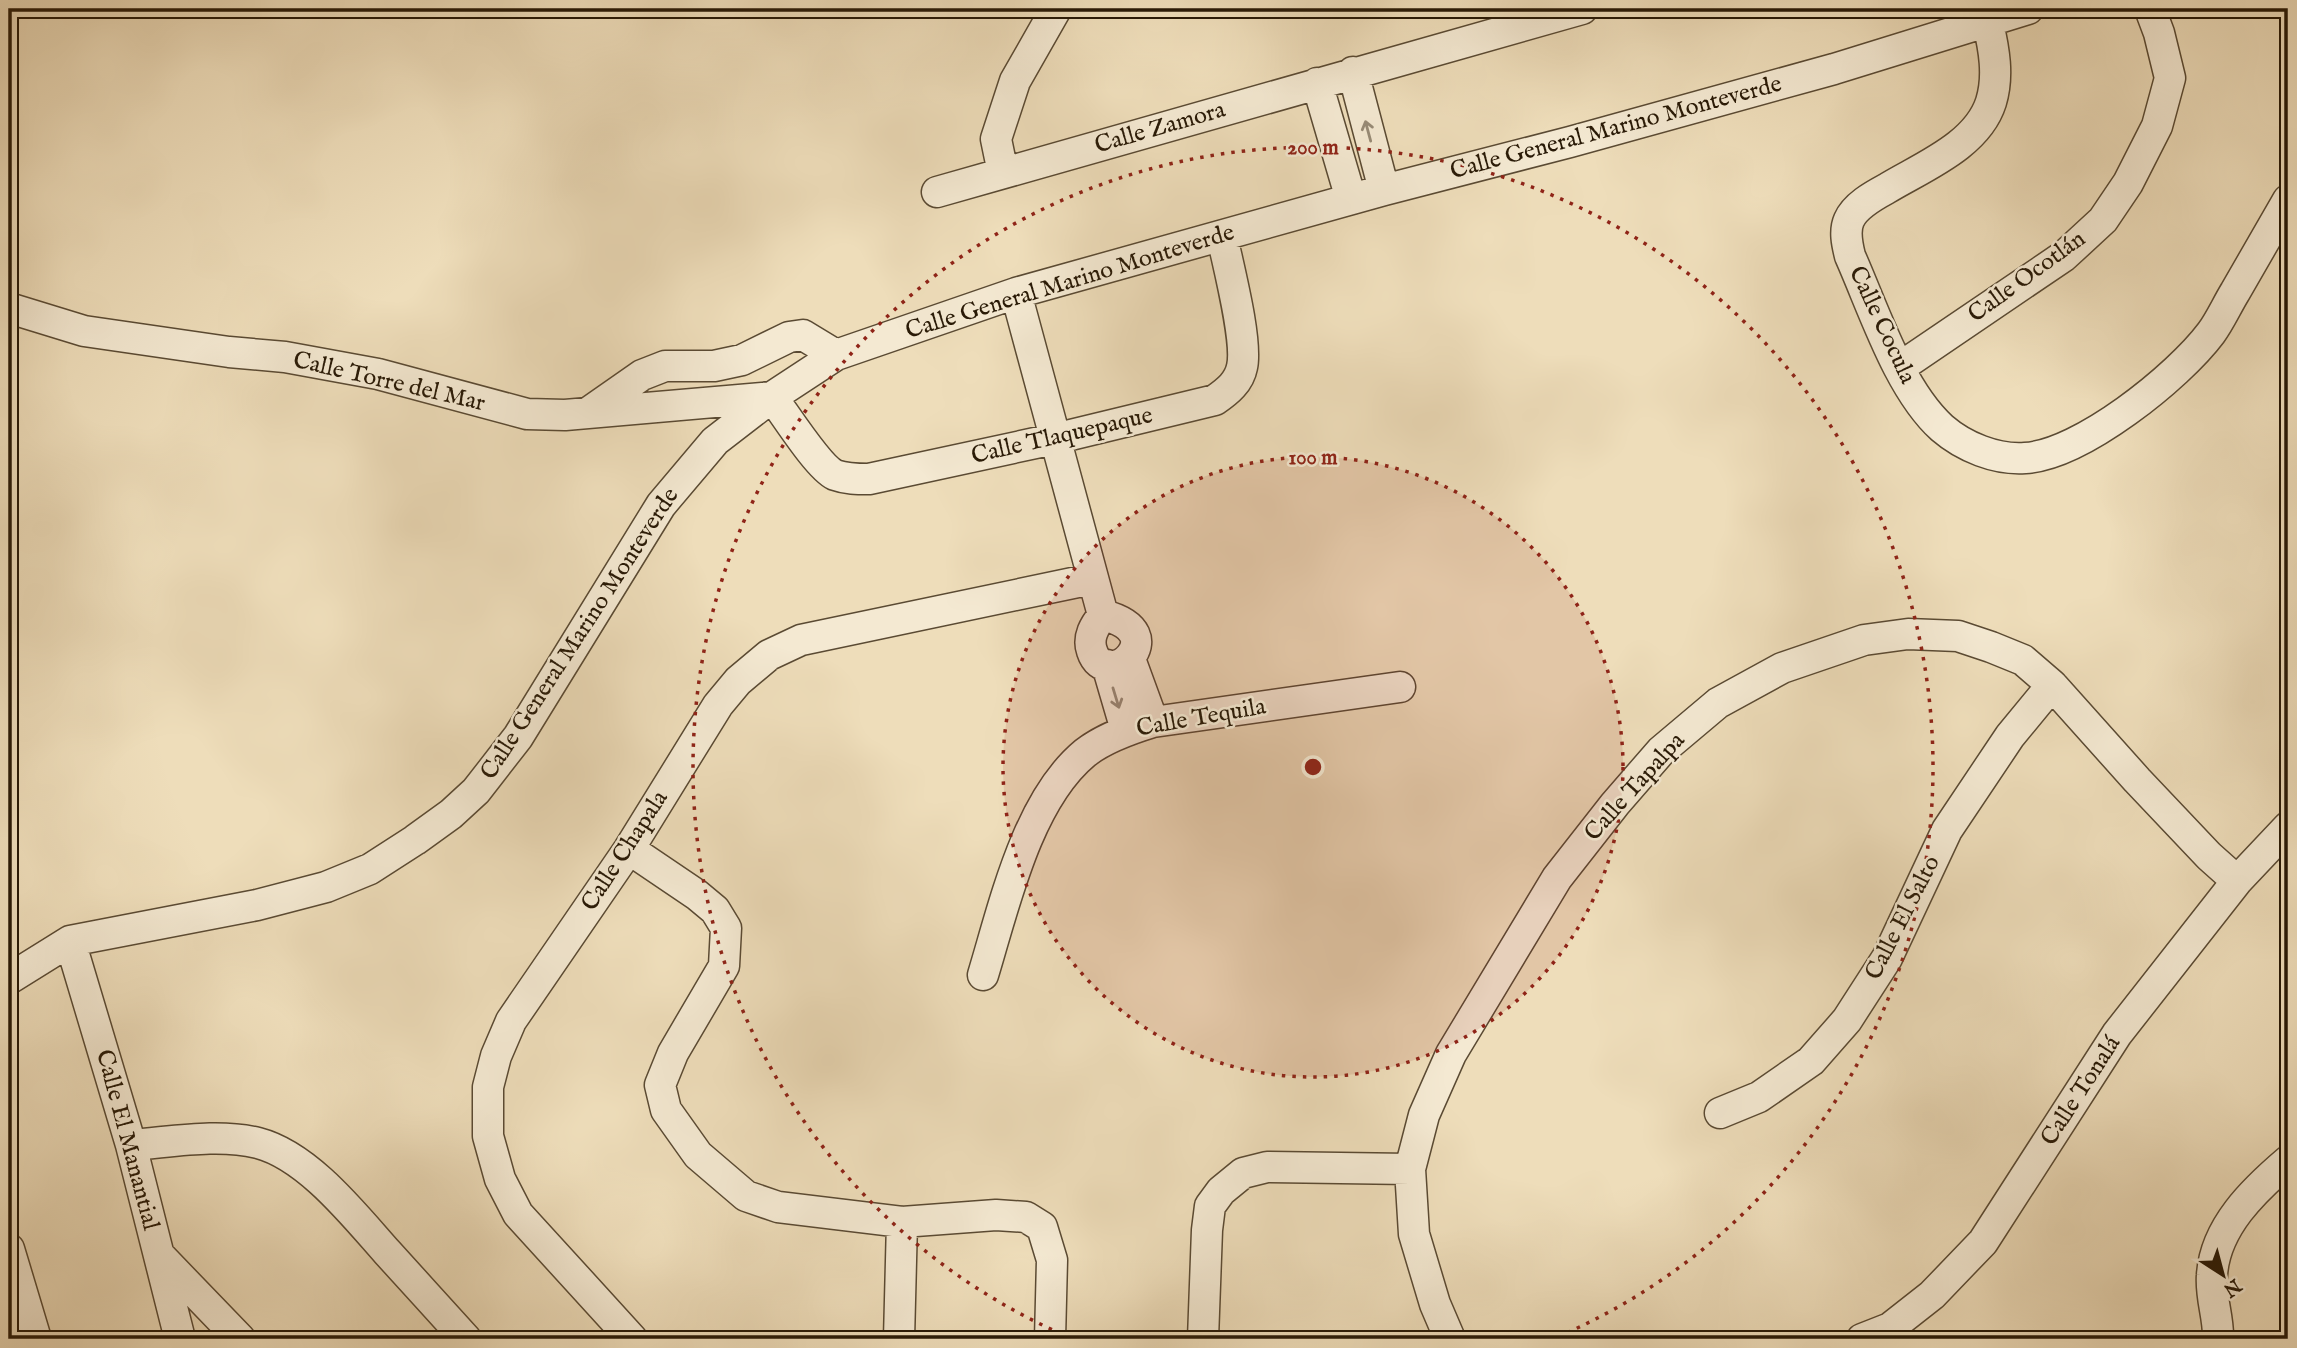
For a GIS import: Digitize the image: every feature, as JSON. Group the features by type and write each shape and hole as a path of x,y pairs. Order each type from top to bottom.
{"street":[{"path":"1003,173 996,139 1015,81 1056,9"},
{"name":"Calle Zamora","path":"937,192 1582,9"},
{"name":"Calle General Marino Monteverde","path":"9,979 70,941 257,905 326,887 370,869 451,814 476,791 518,737 661,505 715,441 772,397 836,355 1016,293 1351,199 1834,69 2028,9"},
{"name":"Calle Ocotlán","path":"1899,368 2064,256 2103,219 2128,183 2157,126 2170,78 2150,9"},
{"name":"Calle Cocula","path":"1988,23 1996,74 1991,103 1975,131 1945,154 1855,210 1849,220 1846,238 1850,256 1899,368 1919,403 1941,427 1961,442 1993,455 2025,458 2052,452 2091,434 2129,408 2166,380 2211,333 2288,200"},
{"path":"1353,72 1384,190"},
{"path":"1317,83 1351,199"},
{"name":"Calle Tlaquepaque","path":"772,397 818,460 832,474 848,479 888,475 1215,400 1233,388 1242,367 1243,344 1222,236"},
{"path":"1016,293 1103,615 1116,618 1128,626 1135,636 1136,648 1118,662 1140,726"},
{"name":"Calle Torre del Mar","path":"9,308 84,331 229,352 285,357 378,374 527,414 587,414 772,397"},
{"path":"587,414 642,375 665,366 714,366 742,360 789,337 803,334 836,355"},
{"name":"Calle Chapala","path":"632,1339 518,1214 500,1179 488,1136 488,1087 496,1056 511,1021 629,849 718,705 738,681 769,655 801,640 1092,579"},
{"name":"Calle Tapalpa","path":"1450,1339 1435,1304 1413,1234 1410,1169 1424,1115 1451,1054 1557,878 1661,751 1718,702 1782,668 1864,640 1908,634 1958,636 1991,647 2023,660 2052,685 2137,780 2209,856 2237,881"},
{"name":"Calle El Salto","path":"1720,1113 1759,1097 1811,1061 1847,1020 1887,958 1947,830 2010,736 2052,685"},
{"name":"Calle Tequila","path":"984,975 1017,862 1049,794 1085,753 1140,726 1400,687"},
{"name":"Calle Tonalá","path":"1862,1339 1890,1328 1932,1295 1983,1242 2117,1034 2237,881 2288,827"},
{"path":"629,849 697,895 715,910 726,928 724,966 673,1053 660,1085 666,1110 698,1155 746,1196 778,1207 902,1222 996,1215 1026,1217 1042,1227 1052,1260 1050,1339"},
{"name":"Calle El Manantial","path":"70,941 131,1144 180,1339"},
{"path":"131,1144 235,1138 261,1144 287,1155 316,1178 358,1219 466,1339"},
{"path":"2221,1335 2212,1274 2217,1247 2235,1214 2288,1161"},
{"path":"1203,1339 1207,1230 1210,1206 1221,1191 1243,1173 1267,1167 1410,1169"},
{"path":"899,1339 902,1222"},
{"path":"9,1249 36,1339"},
{"path":"158,1254 240,1339"}]}
